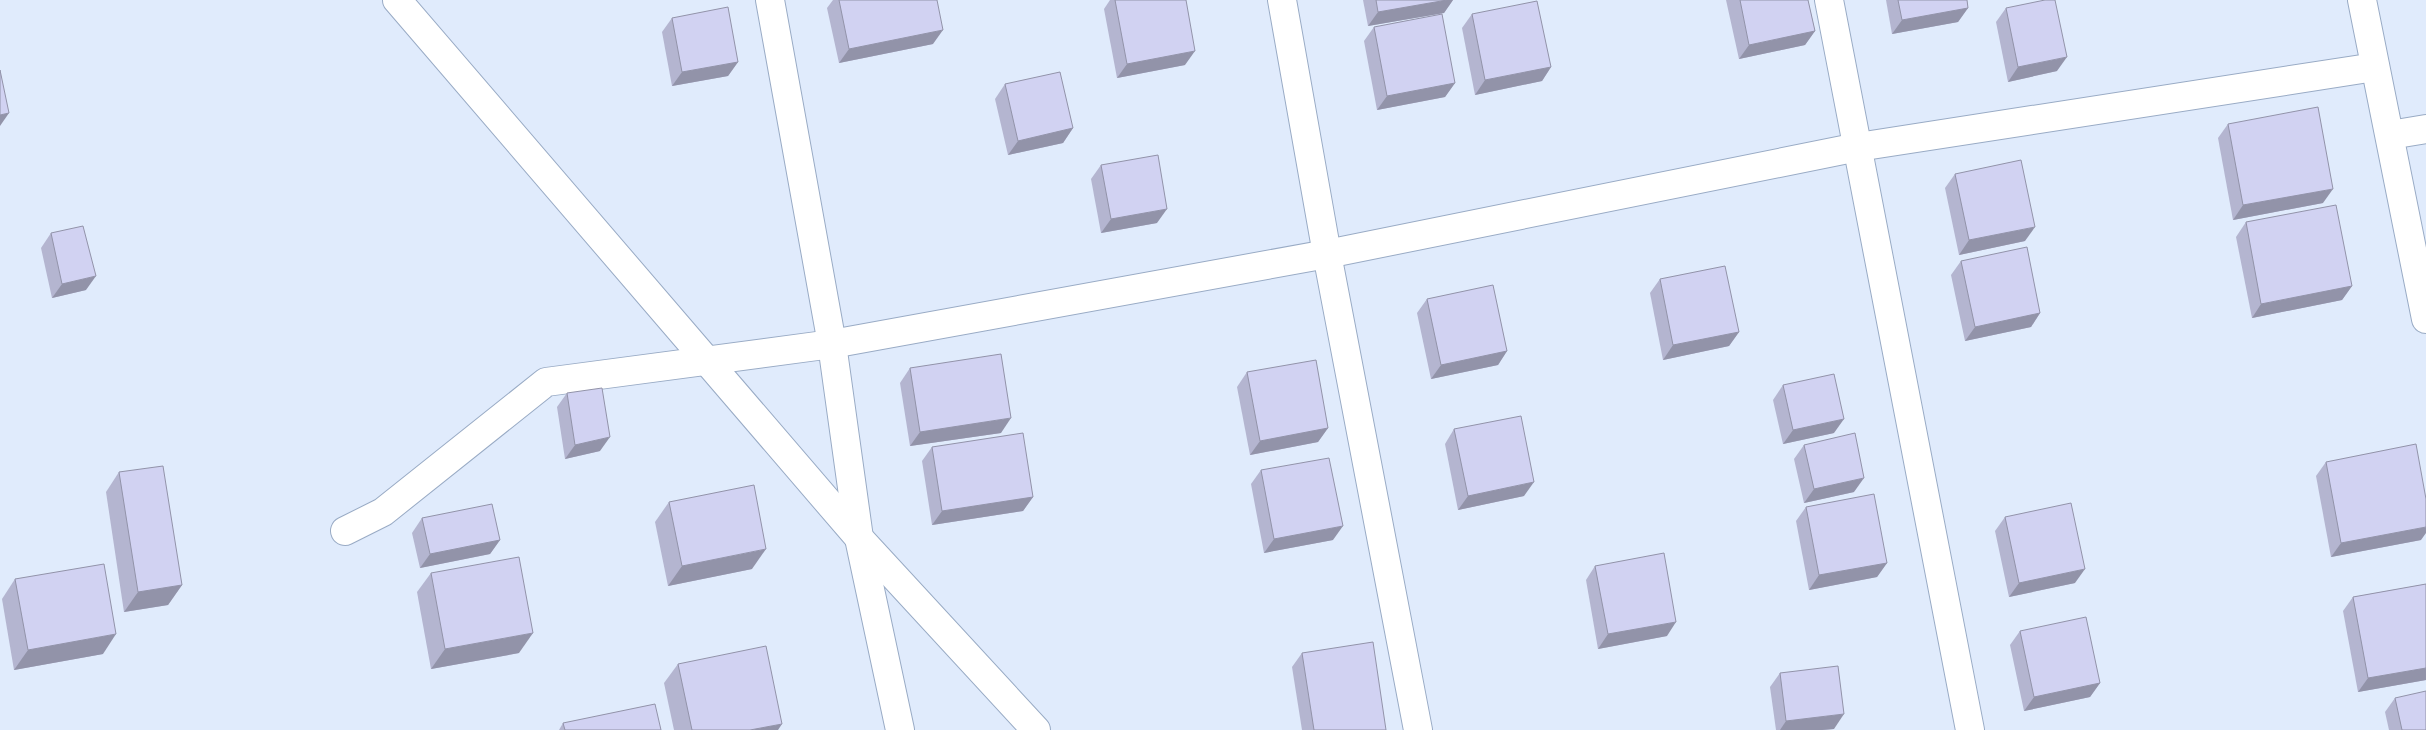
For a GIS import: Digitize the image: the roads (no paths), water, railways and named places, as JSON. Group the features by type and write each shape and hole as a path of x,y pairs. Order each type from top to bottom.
{"street":[{"path":"397,0 705,361 859,538 1036,730"},
{"path":"770,0 832,344 859,538 900,730"},
{"path":"1282,0 1327,254 1418,730"},
{"path":"1829,0 1970,730"},
{"path":"2362,0 2426,319"},
{"path":"345,531 383,512 546,382 832,344 1327,254 1858,147 2375,67"},
{"path":"2390,135 2426,129"}]}
